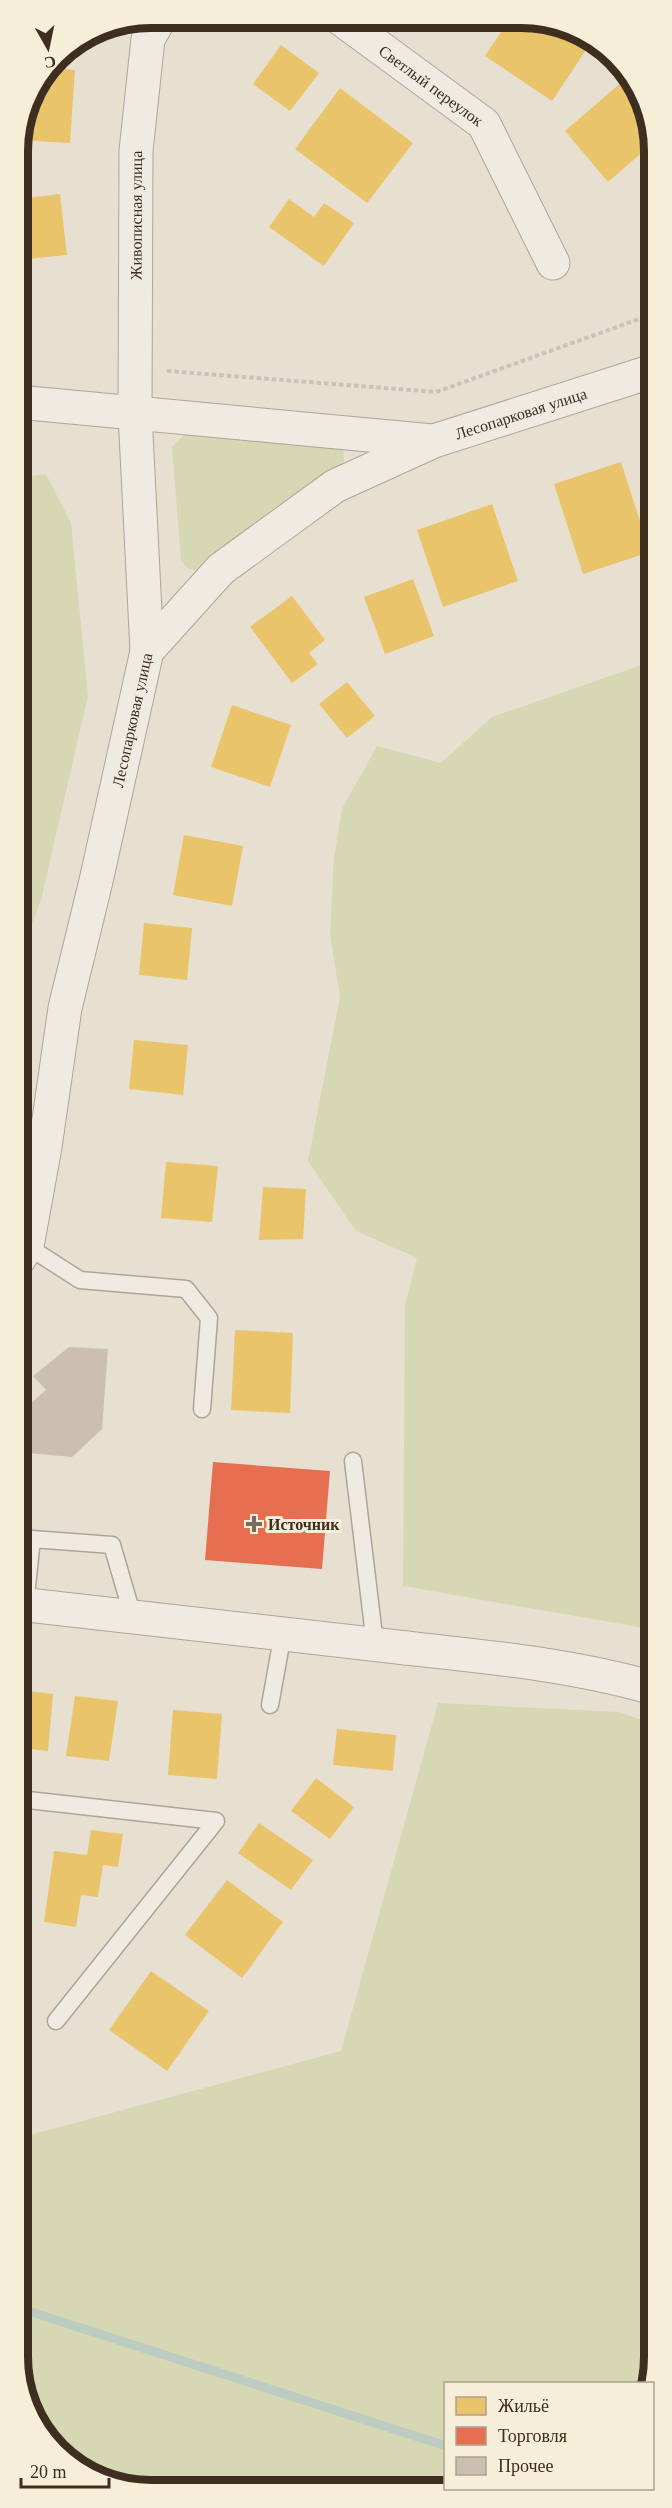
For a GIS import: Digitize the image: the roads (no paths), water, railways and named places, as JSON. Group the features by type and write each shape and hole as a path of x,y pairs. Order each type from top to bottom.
{"street":[{"name":"Светлый переулок","path":"354,28 484,124 553,263"},
{"name":"Живописная улица","path":"147,651 135,414 136,152 148,39 153,29"},
{"name":"Лесопарковая улица","path":"29,1219 64,1008 96,882 147,651 221,568 335,486 434,441 644,373"},
{"path":"29,403 434,441"},
{"path":"28,1606 529,1662 643,1686"}],"lane":[{"path":"28,1255 80,1280 186,1289 209,1318 202,1409"},
{"path":"353,1461 390,1646"},
{"path":"28,1563 32,1539 112,1545 133,1617"},
{"path":"270,1704 283,1633"},
{"path":"28,1800 216,1821 56,2021"}],"waterway":[{"path":"28,2311 444,2445"}],"place":[{"name":"Источник","path":"254,1524"}]}
